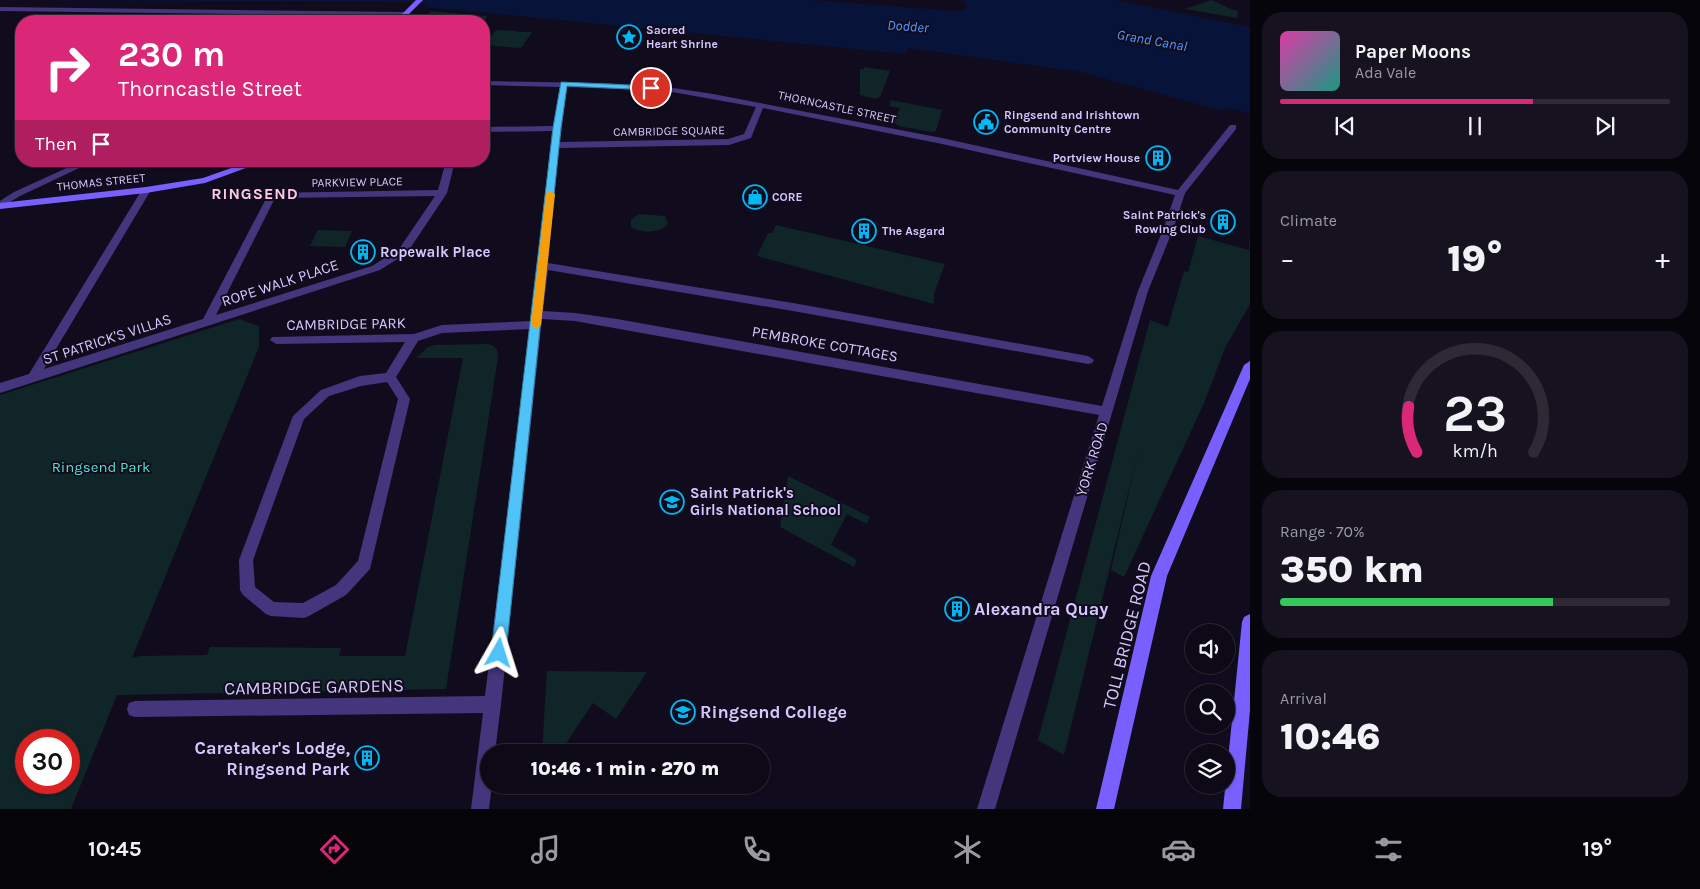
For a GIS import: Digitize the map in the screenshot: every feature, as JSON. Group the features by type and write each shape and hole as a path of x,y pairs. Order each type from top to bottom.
{"main road":[{"path":"406,14 419,2"},
{"name":"THOMAS STREET","path":"0,206 146,190 205,180 243,167"},
{"name":"TOLL BRIDGE ROAD","path":"1105,809 1159,576 1250,365"},
{"path":"1232,809 1250,622"}],"street":[{"path":"0,8 406,14"},
{"name":"THORNCASTLE STREET","path":"490,83 564,84 667,89 761,104 1180,193"},
{"path":"480,809 543,266 557,128 564,84"},
{"name":"CAMBRIDGE SQUARE","path":"555,146 729,142 748,136 761,104"},
{"name":"YORK ROAD","path":"986,809 1101,411 1143,290 1169,227 1180,193 1233,126"},
{"path":"490,129 557,128"},
{"path":"0,206 17,194 77,167"},
{"name":"ROPE WALK PLACE","path":"207,322 376,268 404,251 442,193 449,167"},
{"name":"ST PATRICK'S VILLAS","path":"32,379 146,190"},
{"name":"PARKVIEW PLACE","path":"207,322 272,195 442,193"},
{"name":"PEMBROKE COTTAGES","path":"543,266 793,307 1088,360"},
{"name":"PEMBROKE COTTAGES","path":"536,320 575,317 617,323 1101,411"},
{"name":"CAMBRIDGE PARK","path":"276,340 414,338 442,329 536,320"},
{"name":"ST PATRICK'S VILLAS","path":"32,379 207,322"},
{"path":"390,378 414,338"},
{"path":"390,378 404,399 365,564 341,590 304,611 271,609 248,590 246,560 299,416 325,393 360,381 390,378"},
{"path":"0,388 32,379"},
{"name":"CAMBRIDGE GARDENS","path":"136,709 493,704"}],"green space":[{"path":"1211,0 1238,11 1237,18 1185,9"},
{"path":"431,11 475,15 427,15"},
{"path":"496,30 532,32 522,47 518,48 490,45 490,38"},
{"path":"864,67 890,71 880,97 876,99 860,95 860,69 864,69"},
{"path":"891,100 942,110 936,131 932,132 898,126 894,122 900,108 889,106"},
{"path":"639,214 665,216 668,224 660,230 650,232 635,229 631,227 631,220"},
{"path":"776,225 945,264 934,294 934,304 757,256 768,233 772,233"},
{"path":"318,230 352,231 345,247 310,246"},
{"path":"1250,232 1250,304 1225,348 1204,403 1124,577 1111,570 1139,448 1064,755 1038,740 1150,320 1168,327 1184,271 1188,272 1198,236 1249,250"},
{"name":"Ringsend Park","path":"239,319 259,326 259,347 132,658 140,656 207,655 210,647 341,648 339,656 405,656 463,358 416,358 428,347 435,345 486,344 492,345 497,350 498,358 446,689 117,695 80,787 80,729 15,729 15,794 77,794 71,809 0,809 0,395"},
{"path":"788,476 870,517 867,524 847,514 831,545 857,560 854,567 780,527"},
{"path":"547,671 647,672 616,719 593,703 566,744 542,744"}],"water":[{"path":"0,0 812,0 955,11 965,9 967,5 962,0 1116,0 1250,27 1250,114 1226,107 1223,111 1081,72 908,48 906,54 426,7 425,4 409,2"}],"slow traffic":[{"path":"536,325 550,194"}],"place":[{"name":"Sacred Heart Shrine","path":"629,37"},
{"name":"Ringsend and Irishtown Community Centre","path":"986,122"},
{"name":"Portview House","path":"1158,158"},
{"name":"CORE","path":"755,197"},
{"name":"Saint Patrick's Rowing Club","path":"1223,222"},
{"name":"The Asgard","path":"864,231"},
{"name":"Ropewalk Place","path":"363,252"},
{"name":"Saint Patrick's Girls National School","path":"672,502"},
{"name":"Alexandra Quay","path":"957,609"},
{"name":"Ringsend College","path":"683,712"},
{"name":"Caretaker's Lodge, Ringsend Park","path":"367,758"}],"district":[{"name":"RINGSEND","path":"255,193"}],"route":[{"path":"499,653 557,128 564,84 651,88"}],"water label":[{"name":"Dodder","path":"908,26"},
{"name":"Grand Canal","path":"1152,40"}]}
